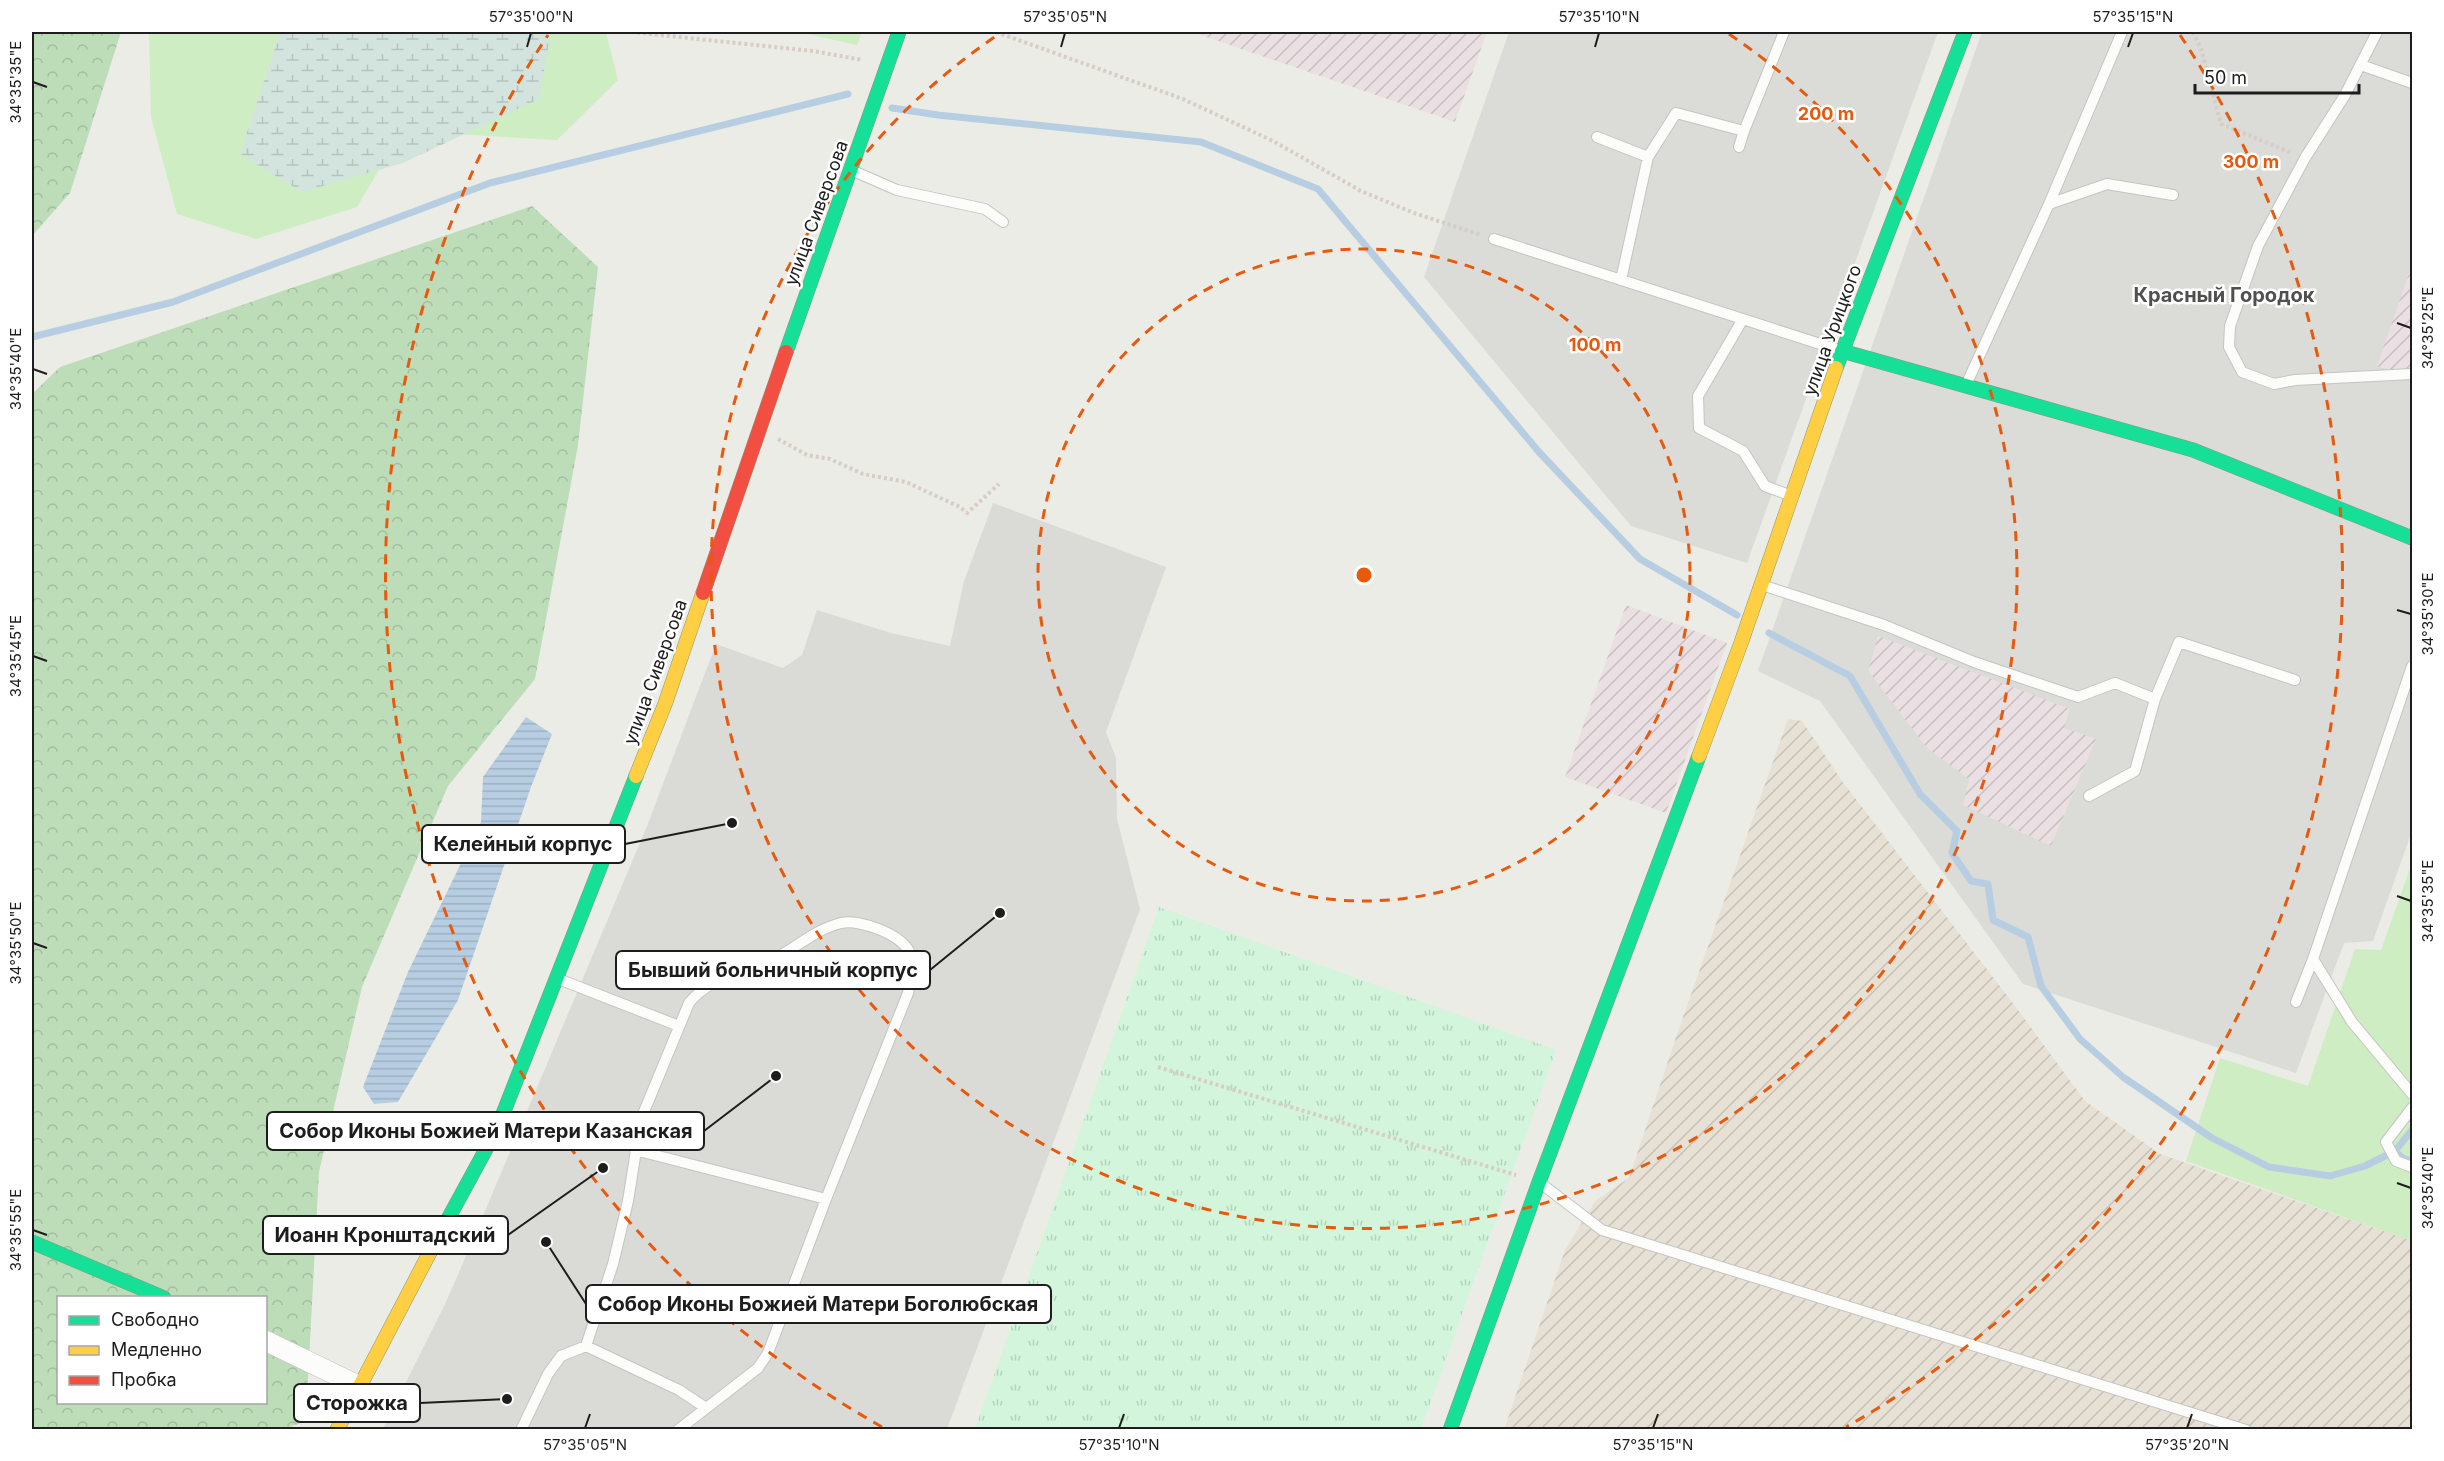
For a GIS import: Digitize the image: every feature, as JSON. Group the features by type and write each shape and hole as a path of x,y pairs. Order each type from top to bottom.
{"street":[{"name":"улица Сиверсова","path":"337,1430 400,1306 497,1129 665,705 758,430 899,32"},
{"name":"улица Урицкого","path":"1450,1430 1539,1182 1741,643 1842,351 1965,32"},
{"path":"1842,351 2193,450 2412,538"},
{"path":"32,1242 159,1296"},
{"path":"267,1341 359,1386"}],"lane":[{"path":"1739,147 1784,32"},
{"path":"1966,386 2049,204 2122,32"},
{"path":"2377,32 2345,95 2305,158 2258,246 2230,326 2229,347 2242,372 2274,384 2412,374"},
{"path":"2361,65 2412,84"},
{"path":"1621,280 1648,157 1676,113 1744,131"},
{"path":"1597,137 1648,157"},
{"path":"851,170 897,190 985,209 1003,222"},
{"path":"2049,204 2108,184 2173,195"},
{"path":"1494,239 1842,351"},
{"path":"1743,319 1698,396 1699,428 1743,451 1765,486 1792,496"},
{"path":"1761,585 1884,625 1974,662 2078,697 2115,683 2155,699"},
{"path":"2089,796 2135,771 2155,699 2180,642 2295,680"},
{"path":"2296,1002 2313,959 2412,666"},
{"path":"586,1346 613,1264 627,1201 641,1119 679,1026 689,1004 699,991 714,981 773,960 810,935 842,923 864,925 884,931 903,943 911,956 912,971 908,993 768,1353 758,1368 678,1430"},
{"path":"2313,959 2352,1023 2412,1094"},
{"path":"556,978 679,1026"},
{"path":"2412,1107 2386,1142 2396,1161 2412,1167"},
{"path":"635,1150 826,1199"},
{"path":"1539,1182 1602,1230 2246,1430"},
{"path":"521,1430 548,1374 561,1356 586,1346 680,1390 706,1408"}],"path":[{"path":"631,32 813,51 888,64"},
{"path":"996,32 1183,99 1274,141 1361,191 1414,213 1494,239"},
{"path":"2193,32 2201,49 2221,124 2305,158"},
{"path":"758,430 807,455 830,459 863,474 906,482 960,507 967,513 999,484"},
{"path":"1158,1067 1539,1182"}],"shaded area":[{"path":"1192,32 1487,32 1455,122"},
{"path":"1509,32 1938,32 1747,563 1631,526 1424,277"},
{"path":"1982,32 2412,32 2412,831 2373,941 2344,943 2296,1073 2023,984 1820,701 1758,671"},
{"path":"2412,265 2412,377 2377,366"},
{"path":"993,503 1166,567 1106,732 1116,758 1117,819 1140,909 947,1429 382,1430 446,1302 475,1235 647,826 716,644 783,668 802,655 817,610 891,633 950,646 964,581"},
{"path":"1626,605 1727,643 1666,813 1565,777"},
{"path":"1878,636 2070,709 2064,728 2096,739 2051,846 1963,805 1969,779 1927,748 1868,671"},
{"path":"1788,719 1802,721 1842,781 2085,1101 2160,1154 2412,1241 2412,1429 1504,1430 1565,1250 1596,1200 1629,1178"}],"green space":[{"path":"32,32 121,32 70,193 32,236"},
{"path":"149,32 606,32 618,80 557,140 402,131 357,207 256,239 177,214 151,117"},
{"path":"280,32 551,32 539,99 403,163 302,192 240,154"},
{"path":"798,32 862,32 857,45"},
{"path":"532,206 598,267 578,445 535,679 448,786 362,987 319,1172 308,1379 301,1423 281,1430 32,1430 32,394 60,367"},
{"path":"2412,863 2412,1241 2186,1161 2220,1058 2308,1086 2355,949 2381,950"},
{"path":"1159,907 1556,1050 1421,1429 975,1429"}],"water":[{"path":"526,717 552,734 531,787 458,1000 398,1102 374,1104 363,1087 408,972 481,822 483,777"}],"waterway":[{"path":"32,337 173,302 490,183 848,94"},
{"path":"892,108 938,115 1201,142 1318,189 1539,452 1640,559 1737,615"},
{"path":"1769,633 1850,676 1920,794 1957,831 1952,853 1971,881 1988,884 1993,920 2028,937 2041,986 2080,1039 2123,1077 2212,1138 2269,1167 2330,1176 2365,1166 2395,1151 2412,1130"},
{"path":"2395,1151 2404,1159 2412,1161"}],"traffic: fast":[{"path":"786,352 899,32"},
{"path":"1836,368 1965,32"},
{"path":"1842,351 2193,450 2412,538"},
{"path":"1450,1430 1539,1182 1699,756"},
{"path":"430,1252 497,1129 636,776"},
{"path":"32,1242 159,1296"}],"traffic: slow":[{"path":"1699,756 1741,643 1836,368"},
{"path":"636,776 665,704 703,593"},
{"path":"337,1430 430,1252"}],"traffic: jam":[{"path":"703,593 786,352"}],"place":[{"name":"Келейный корпус","path":"732,823"},
{"name":"Бывший больничный корпус","path":"1000,913"},
{"name":"Собор Иконы Божией Матери Казанская","path":"776,1076"},
{"name":"Иоанн Кронштадский","path":"603,1168"},
{"name":"Собор Иконы Божией Матери Боголюбская","path":"546,1242"},
{"name":"Сторожка","path":"507,1399"}],"district":[{"name":"Красный Городок","path":"2224,295"}]}
